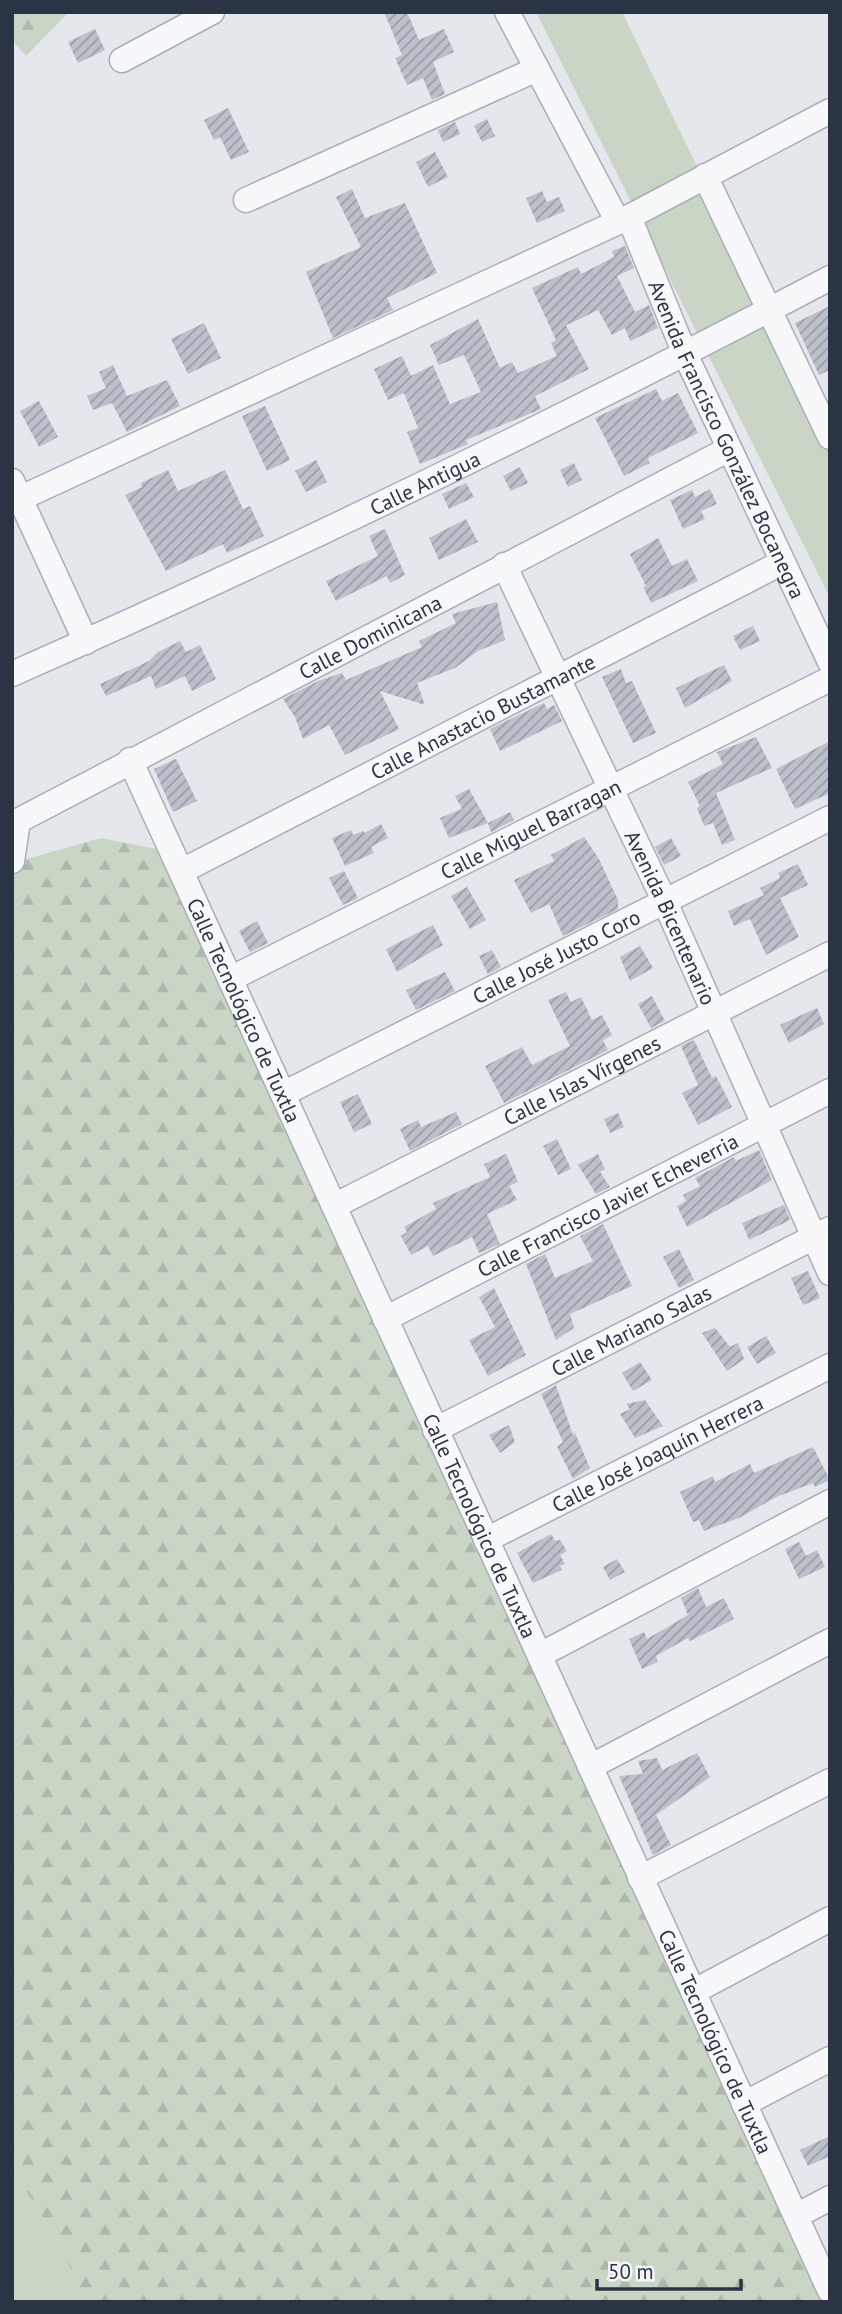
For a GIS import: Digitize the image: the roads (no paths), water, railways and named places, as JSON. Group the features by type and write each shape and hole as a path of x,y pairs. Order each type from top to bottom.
{"street":[{"path":"122,60 212,12"},
{"name":"Avenida Francisco González Bocanegra","path":"507,12 623,220 781,563 830,662"},
{"path":"246,200 537,69"},
{"path":"86,642 17,489 623,220 830,111"},
{"path":"705,176 830,438"},
{"name":"Calle Antigua","path":"12,674 310,539 685,354 830,278"},
{"name":"Calle Dominicana","path":"15,822 729,449"},
{"name":"Calle Anastacio Bustamante","path":"182,871 557,675 781,563"},
{"name":"Avenida Bicentenario","path":"504,565 664,900 764,1124 821,1234 830,1273"},
{"name":"Calle Miguel Barragan","path":"230,979 830,679"},
{"name":"Calle Tecnológico de Tuxtla","path":"130,760 830,2291"},
{"name":"Calle José Justo Coro","path":"283,1094 830,818"},
{"path":"12,861 15,822"},
{"name":"Calle Islas Vírgenes","path":"334,1206 830,954"},
{"name":"Calle Francisco Javier Echeverria","path":"385,1319 830,1091"},
{"name":"Calle Mariano Salas","path":"435,1430 821,1234"},
{"name":"Calle José Joaquín Herrera","path":"486,1540 830,1366"},
{"path":"540,1655 830,1502"},
{"path":"590,1767 830,1641"},
{"path":"640,1878 830,1782"},
{"path":"694,1992 830,1919"},
{"path":"744,2104 830,2059"},
{"path":"796,2216 830,2198"}]}
